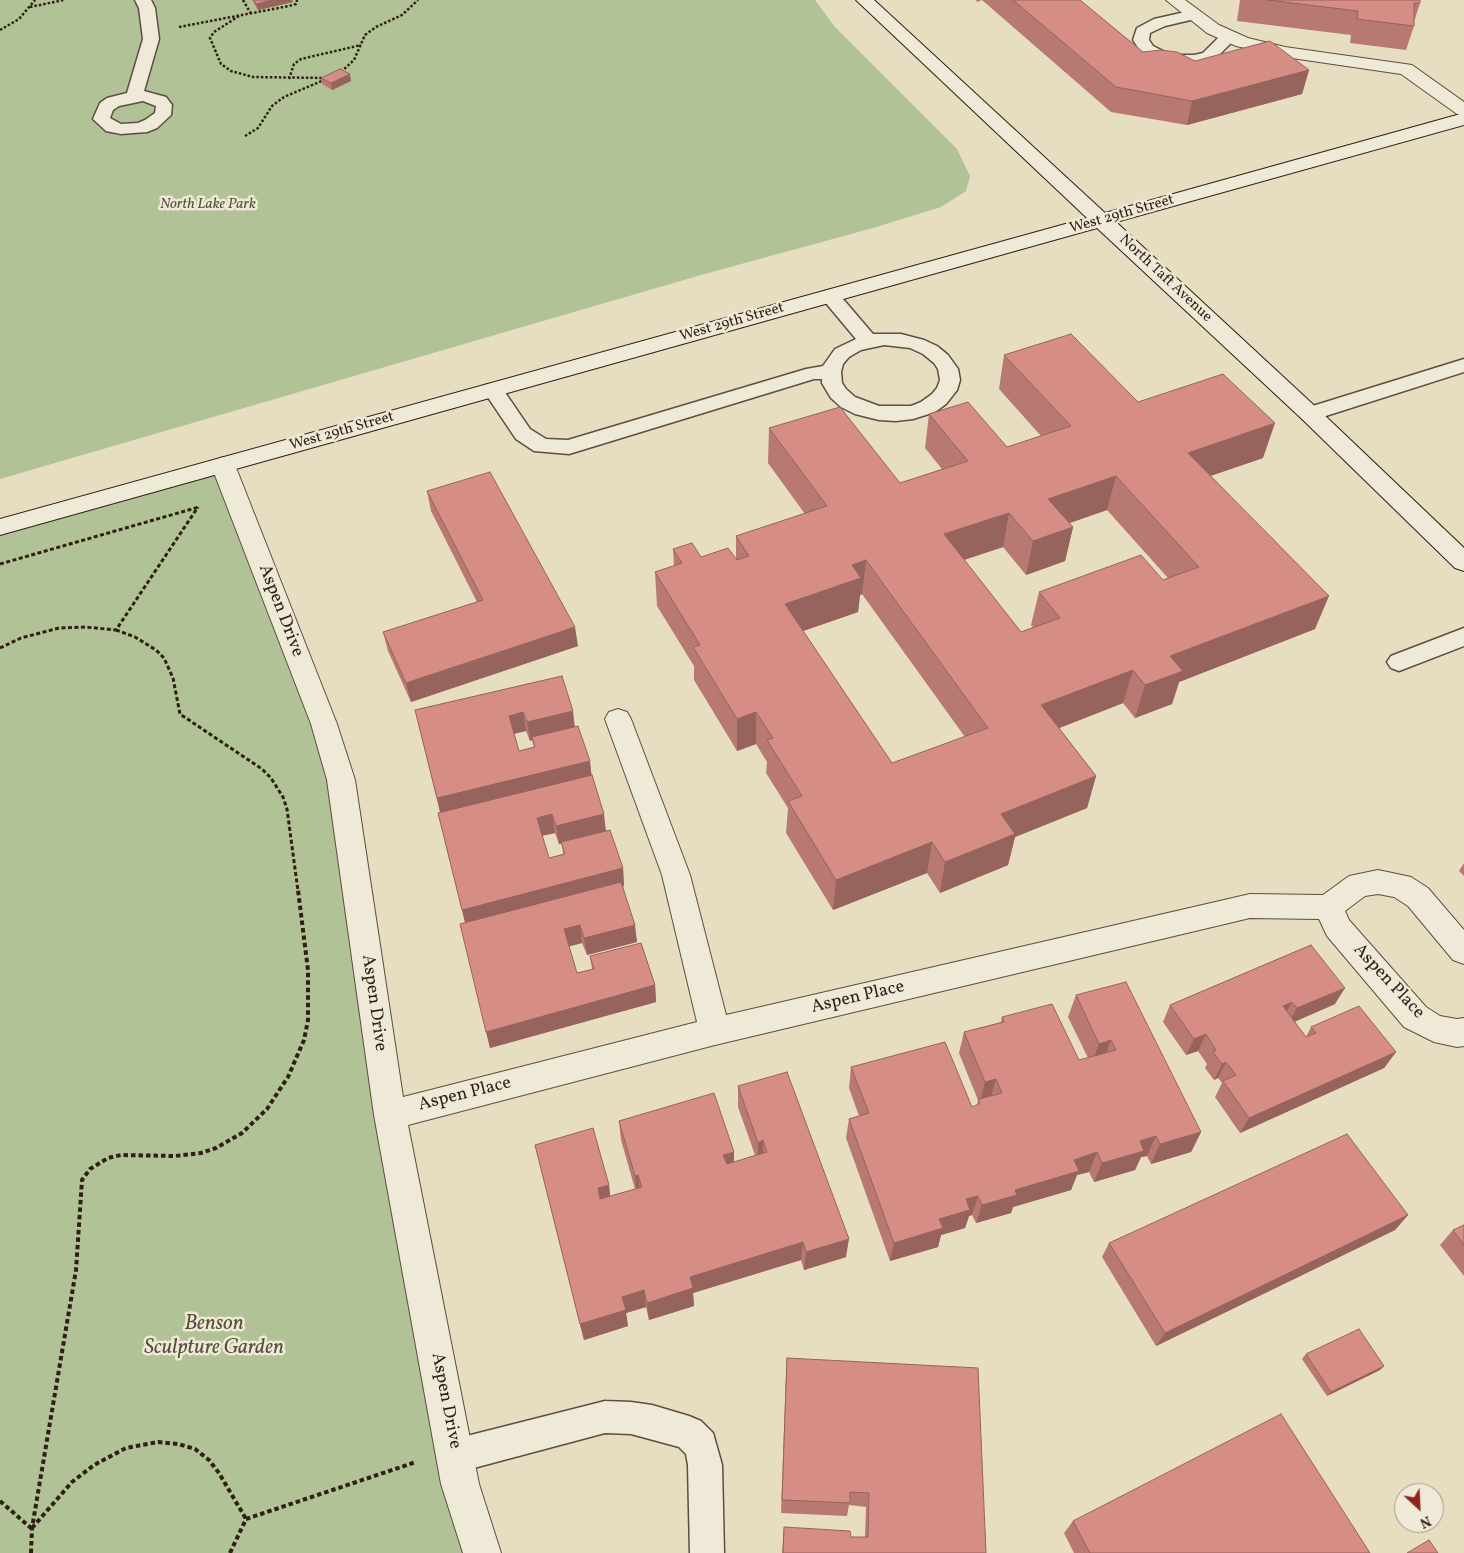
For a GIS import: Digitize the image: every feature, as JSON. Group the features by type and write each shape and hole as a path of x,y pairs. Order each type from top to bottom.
{"main road":[{"name":"North Taft Avenue","path":"864,0 1310,414 1464,562"},
{"path":"1174,0 1213,29 1242,42 1285,52 1406,69 1464,110"},
{"name":"West 29th Street","path":"0,528 1464,119"},
{"name":"Aspen Drive","path":"223,465 324,724 341,780 390,1115 460,1484 482,1553"},
{"path":"618,719 676,875 714,1031"},
{"path":"1330,907 1344,894 1359,885 1378,882 1401,886 1418,897 1464,951"},
{"name":"Aspen Place","path":"390,1115 714,1031 1250,906 1330,907 1337,927 1415,1017 1434,1028 1456,1033 1464,1032"}],"lane":[{"path":"134,97 151,39 147,8 143,0"},
{"path":"1194,15 1160,22 1143,31 1141,40 1147,49 1160,55 1176,60 1194,60 1209,56 1229,36"},
{"path":"830,296 868,341"},
{"path":"884,339 901,340 930,350 941,359 948,369 950,380 947,390 928,407 913,412 896,414 878,413 862,409 848,402 832,383 830,372 834,362 842,353 868,341 884,339"},
{"path":"1310,414 1464,365"},
{"path":"493,390 523,434 541,446 569,447 814,373 830,372"},
{"path":"1399,662 1464,637"},
{"path":"454,1453 605,1417 631,1418 690,1432 701,1445 705,1465 707,1553"}],"path":[{"path":"0,30 19,19 34,0"},
{"path":"30,7 64,0"},
{"path":"243,0 251,14"},
{"path":"150,32 251,14 296,4 297,0"},
{"path":"335,74 343,70 354,60 365,35 376,27 402,16 418,0"},
{"path":"239,16 214,32 210,38 221,64 231,71 254,77 288,79 327,78 284,97 272,106 258,128 245,136"},
{"path":"288,79 294,64 301,59 361,45"},
{"path":"0,564 198,507 116,630"},
{"path":"0,648 21,638 59,628 91,627 116,630 136,637 156,650 164,658 173,678 180,714 262,769 271,778 283,797 287,809 308,970 308,1020 304,1040 288,1077 266,1109 242,1133 216,1148 201,1153 175,1156 121,1155 108,1158 90,1169 82,1180 76,1270 32,1528 31,1553"},
{"path":"32,1528 72,1482 94,1465 126,1448 158,1442 178,1444 195,1449 209,1460 219,1473 246,1519"},
{"path":"230,1553 246,1519 454,1453"},
{"path":"0,1501 32,1528"}],"green space":[{"name":"North Lake Park","path":"0,0 815,0 835,27 957,149 970,176 966,191 941,207 0,479"},
{"name":"Benson Sculpture Garden","path":"223,465 324,724 482,1553 0,1553 0,527"}],"building":[{"path":"254,0 273,0 256,4"},
{"path":"1013,0 1080,0 1143,52 1161,50 1177,52 1195,61 1270,41 1309,70 1192,101 1116,87"},
{"path":"1267,0 1420,0 1420,3 1414,3 1414,26 1357,19 1358,11"},
{"path":"340,69 350,74 331,83 321,78"},
{"path":"1071,334 1138,402 1223,374 1275,423 1188,453 1329,596 1170,656 1183,671 1145,685 1133,670 1041,705 1096,776 1001,814 1015,834 945,862 932,842 836,880 788,801 802,796 767,740 773,738 756,712 737,719 693,647 700,645 655,572 682,563 673,549 692,543 701,557 728,548 737,560 749,556 736,536 827,506 769,428 840,407 900,483 968,461 929,414 968,402 1007,447 1071,426 1004,355","holes":["1116,476 1199,567 1163,580 1141,555 1039,592 1060,618 1021,632 944,534 1009,513 1033,541 1073,527 1048,499","866,560 988,728 892,763 785,604 861,578 852,565"]},
{"path":"490,472 575,627 406,683 383,632 483,600 427,491"},
{"path":"562,676 573,711 527,722 523,712 509,716 519,751 535,747 532,737 578,726 590,761 437,798 415,710"},
{"path":"592,775 604,814 556,826 552,814 537,818 549,858 565,854 561,842 610,830 623,868 462,910 438,813"},
{"path":"621,882 635,925 584,938 580,925 564,929 577,973 594,969 590,956 641,943 655,985 486,1032 460,924"},
{"path":"1311,945 1345,988 1297,1008 1292,1002 1283,1006 1306,1037 1316,1033 1311,1027 1359,1006 1396,1052 1249,1118 1223,1081 1236,1075 1226,1062 1222,1064 1213,1052 1216,1050 1206,1034 1194,1039 1170,1005"},
{"path":"1126,982 1201,1132 1160,1144 1156,1136 1140,1141 1144,1151 1102,1163 1097,1152 1074,1160 1079,1171 1015,1190 1017,1195 982,1205 978,1196 966,1199 970,1210 939,1219 943,1228 894,1243 849,1119 869,1113 851,1067 945,1042 972,1107 979,1104 979,1099 1002,1093 996,1079 985,1082 964,1032 1004,1022 1002,1017 1052,1004 1079,1060 1116,1050 1111,1040 1099,1044 1076,995"},
{"path":"787,1072 849,1239 806,1252 803,1242 690,1277 693,1288 647,1303 644,1290 622,1297 626,1310 580,1324 535,1145 593,1128 609,1185 598,1188 600,1199 642,1187 638,1175 635,1176 619,1121 714,1093 734,1152 723,1155 727,1164 767,1152 763,1140 758,1143 738,1086"},
{"path":"1347,1134 1408,1215 1165,1333 1109,1243"},
{"path":"1464,1225 1464,1245 1453,1230"},
{"path":"1359,1329 1384,1366 1331,1392 1306,1354"},
{"path":"787,1358 978,1368 986,1553 783,1553 784,1527 850,1531 851,1537 868,1537 869,1493 850,1492 850,1503 782,1500"},
{"path":"1281,1414 1370,1553 1090,1553 1073,1521"},
{"path":"1429,1540 1438,1553 1407,1553"}]}
